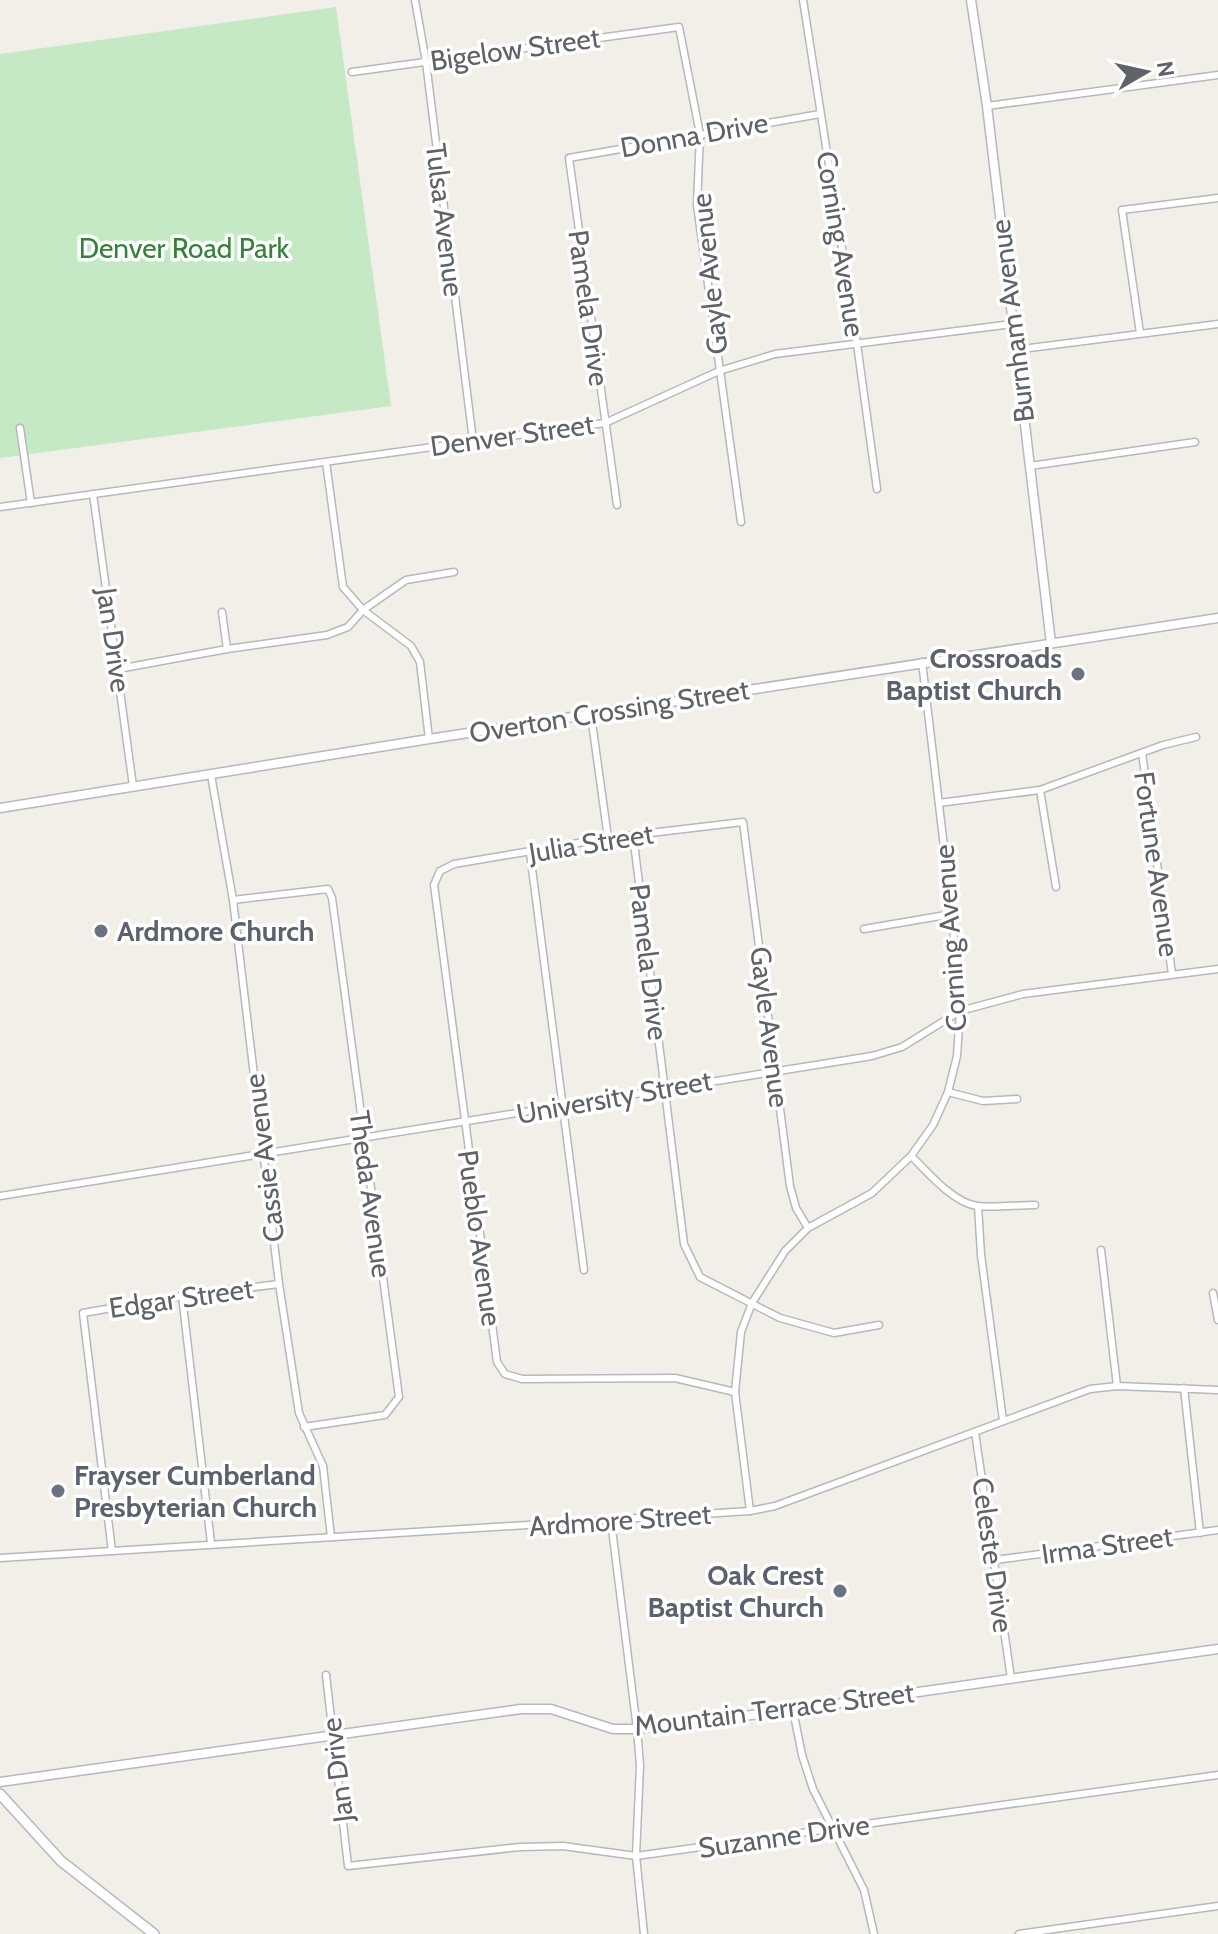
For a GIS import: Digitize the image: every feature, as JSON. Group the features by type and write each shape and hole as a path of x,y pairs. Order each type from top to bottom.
{"main road":[{"path":"0,1794 61,1861 154,1934"}],"street":[{"name":"Tulsa Avenue","path":"415,0 426,62 473,441"},
{"name":"Corning Avenue","path":"803,0 877,489"},
{"name":"Burnham Avenue","path":"971,0 987,106 1051,643"},
{"name":"Bigelow Street","path":"352,72 679,27"},
{"name":"Gayle Avenue","path":"679,27 700,134 697,205 741,522"},
{"path":"987,106 1218,75"},
{"name":"Donna Drive","path":"569,158 820,114"},
{"name":"Pamela Drive","path":"569,158 617,505"},
{"path":"1140,333 1122,210 1218,198"},
{"name":"Denver Street","path":"0,507 605,423 719,371 775,354 1012,324"},
{"path":"1014,350 1218,324"},
{"path":"20,428 31,503"},
{"path":"1030,466 1195,442"},
{"path":"326,462 343,587 363,610 411,646 420,662 429,739"},
{"name":"Jan Drive","path":"93,494 133,786"},
{"path":"118,669 327,635 348,627 363,610 406,580 454,572"},
{"path":"222,612 227,649"},
{"name":"Overton Crossing Street","path":"0,808 1218,618"},
{"name":"Corning Avenue","path":"750,1511 735,1392 741,1332 752,1303 785,1251 808,1228 872,1193 911,1156 933,1125 948,1092 957,1056 960,1011 952,914 922,662"},
{"path":"591,715 608,838"},
{"path":"939,803 1040,790 1196,737"},
{"name":"Fortune Avenue","path":"1142,753 1172,974"},
{"name":"Cassie Avenue","path":"211,775 233,900 279,1284 299,1413 323,1466 331,1537"},
{"path":"1040,790 1056,887"},
{"name":"Gayle Avenue","path":"743,822 790,1186 796,1208 808,1228"},
{"name":"Julia Street","path":"440,871 454,864 608,838 743,822"},
{"name":"Pamela Drive","path":"633,835 684,1244 700,1277 780,1318 834,1333 879,1325"},
{"path":"530,853 584,1270"},
{"name":"Pueblo Avenue","path":"440,871 434,885 497,1362 505,1374 522,1379 675,1378 735,1392"},
{"name":"Theda Avenue","path":"233,900 328,889 332,898 399,1397 385,1415 304,1427"},
{"path":"864,929 952,914"},
{"name":"University Street","path":"0,1196 872,1056 902,1047 960,1011 1023,994 1218,969"},
{"path":"948,1092 983,1101 1017,1099"},
{"path":"911,1156 947,1190 968,1203 978,1206 1035,1205"},
{"path":"978,1206 981,1255 1003,1420"},
{"path":"1101,1250 1117,1386"},
{"name":"Edgar Street","path":"112,1551 83,1313 279,1284"},
{"path":"1213,1293 1218,1320"},
{"path":"182,1296 211,1543"},
{"name":"Ardmore Street","path":"0,1558 750,1511 775,1506 1090,1389 1117,1386 1218,1390"},
{"path":"1184,1388 1200,1533"},
{"name":"Celeste Drive","path":"975,1432 1011,1678"},
{"path":"611,1521 640,1765 636,1856 644,1934"},
{"name":"Irma Street","path":"995,1560 1218,1530"},
{"name":"Mountain Terrace Street","path":"0,1782 521,1709 551,1709 613,1729 637,1729 793,1710 1218,1649"},
{"name":"Jan Drive","path":"326,1675 348,1866"},
{"path":"793,1710 813,1789 864,1890 874,1934"},
{"name":"Suzanne Drive","path":"348,1866 520,1847 563,1846 636,1856 1218,1775"},
{"path":"1019,1934 1218,1906"}],"green space":[{"name":"Denver Road Park","path":"336,7 391,406 0,458 0,54"}],"place":[{"name":"Crossroads Baptist Church","path":"1078,674"},
{"name":"Ardmore Church","path":"101,931"},
{"name":"Frayser Cumberland Presbyterian Church","path":"58,1491"},
{"name":"Oak Crest Baptist Church","path":"840,1591"}]}
